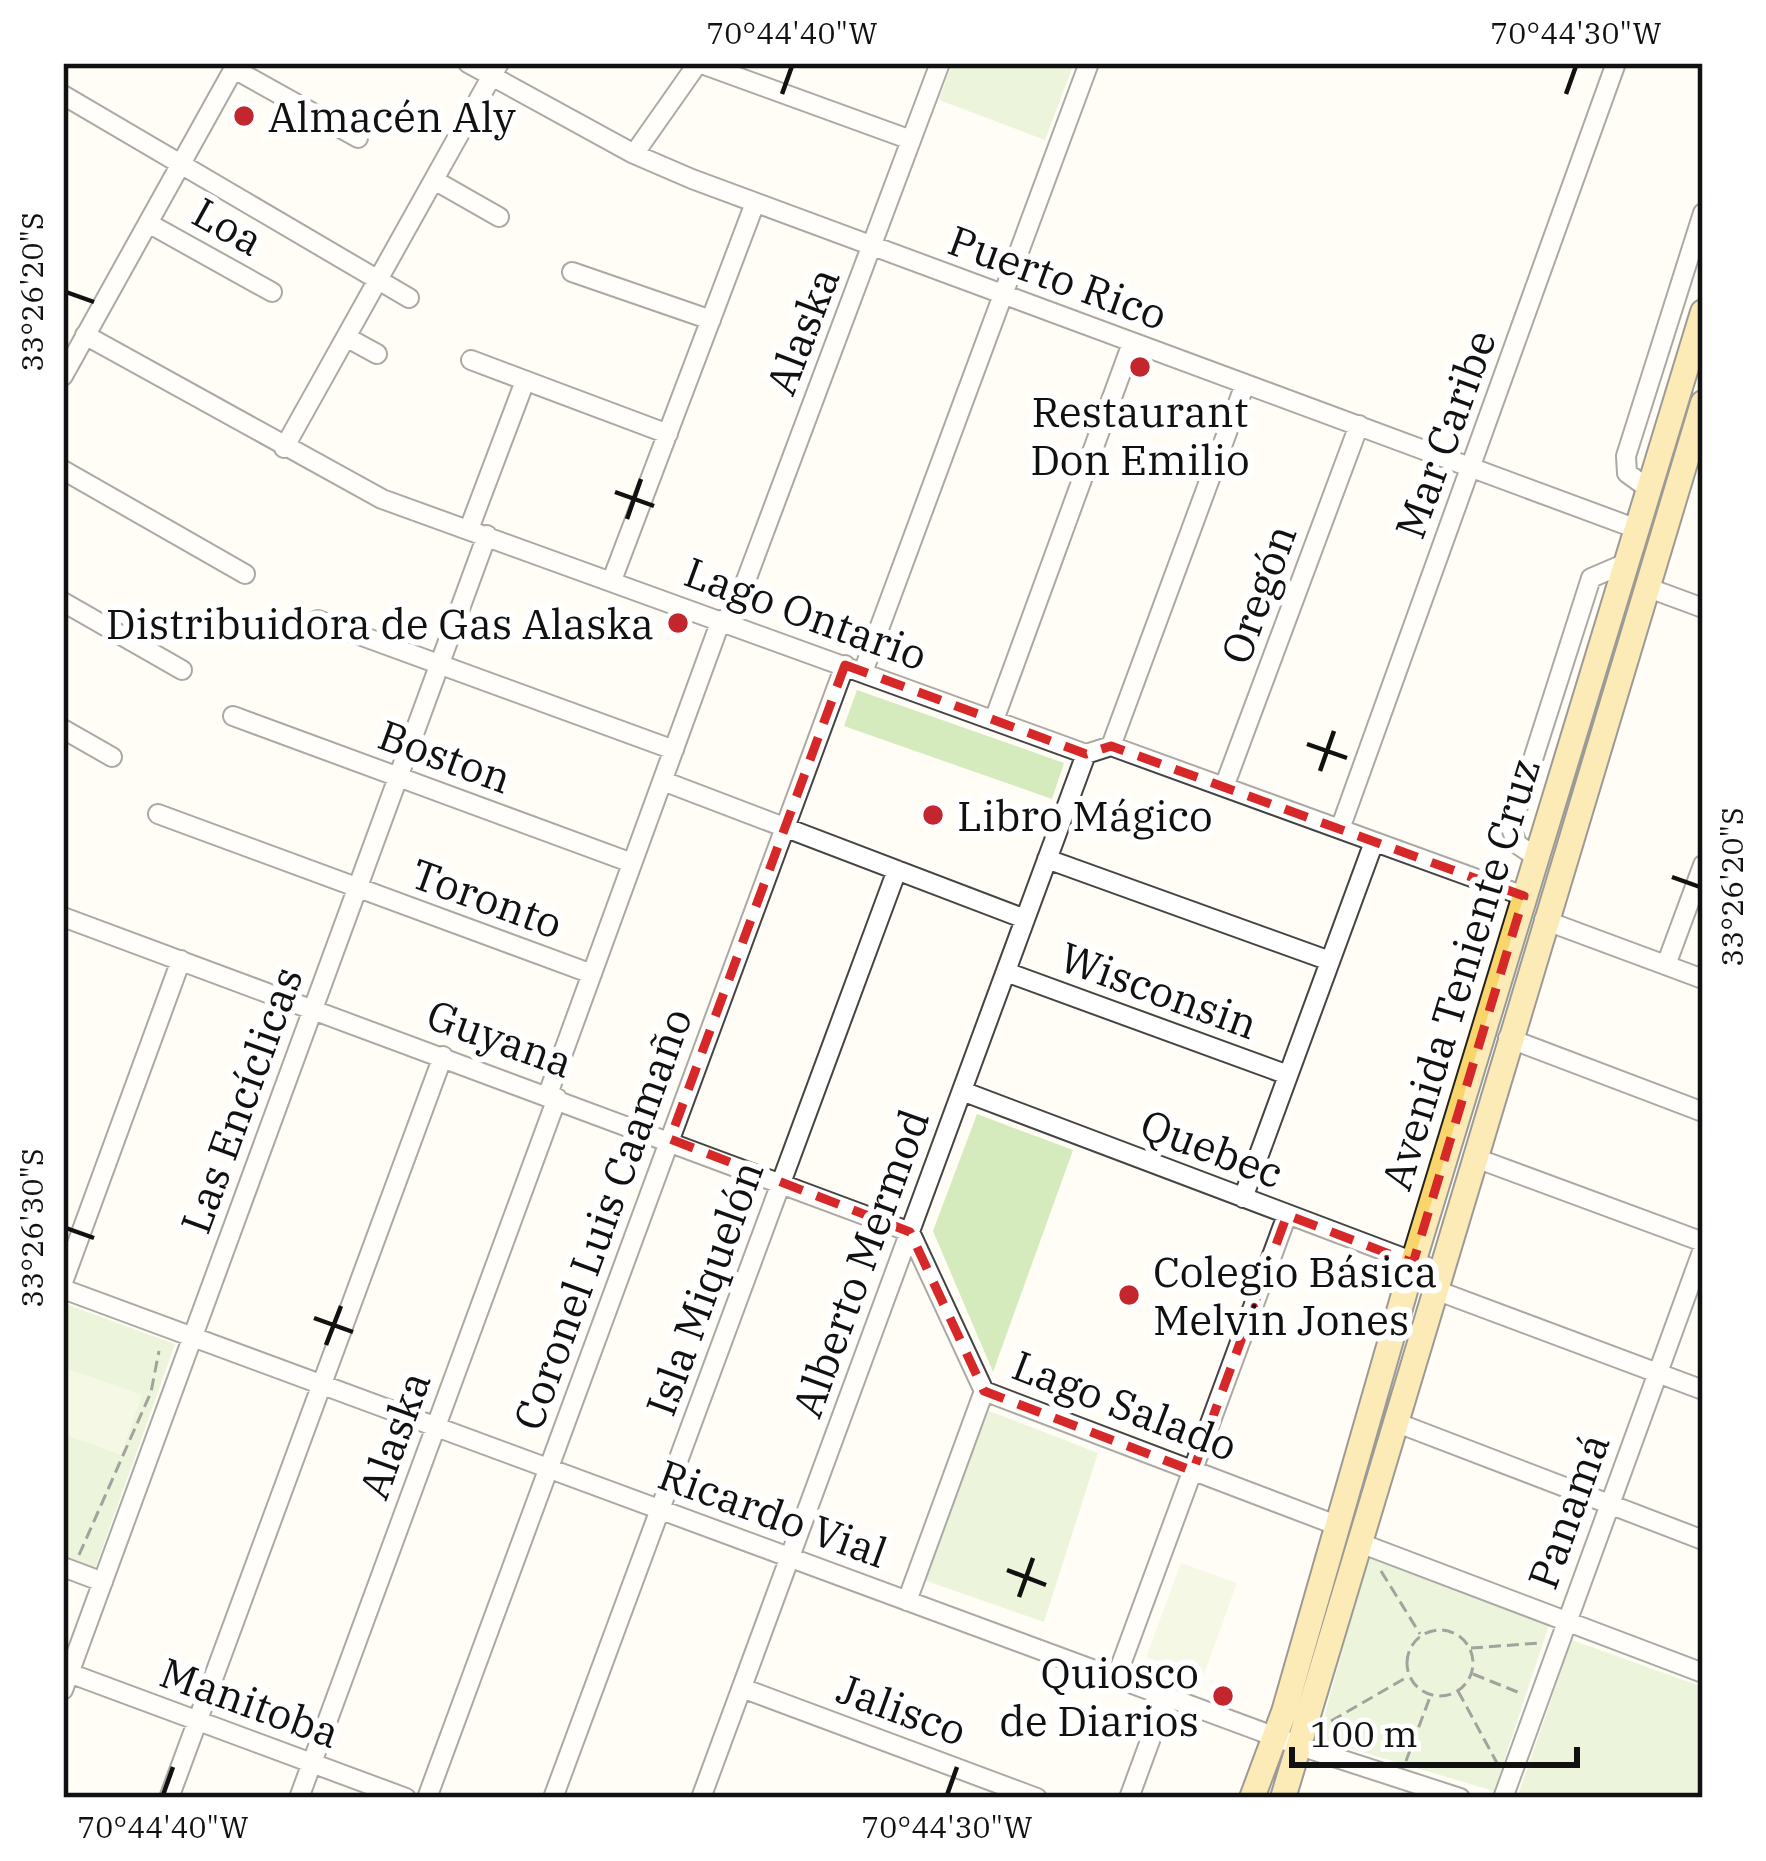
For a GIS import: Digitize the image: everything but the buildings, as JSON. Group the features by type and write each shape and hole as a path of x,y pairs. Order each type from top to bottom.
{"main road":[{"name":"Avenida Teniente Cruz","path":"1252,1798 1276,1737 1413,1263 1703,312"},
{"name":"Avenida Teniente Cruz","path":"1283,1798 1303,1748 1435,1280 1703,403"}],"street":[{"name":"Puerto Rico","path":"467,63 495,70 634,154 755,203 1637,529"},
{"path":"634,154 699,63 911,140"},
{"name":"Alaska","path":"298,1798 436,1426 662,781 940,63"},
{"name":"Coronel Luis Caamaño","path":"427,1798 785,828 1003,296 1089,63"},
{"name":"Mar Caribe","path":"1340,829 1616,63"},
{"path":"63,376 236,66 358,138"},
{"path":"284,448 495,70"},
{"path":"63,95 409,298"},
{"path":"434,180 499,217"},
{"path":"612,580 755,203"},
{"path":"1649,489 1628,473 1626,456 1703,213"},
{"name":"Loa","path":"148,223 272,292"},
{"path":"572,272 711,320"},
{"name":"Lago Ontario","path":"86,335 359,489 1086,754"},
{"path":"346,337 377,353"},
{"path":"994,720 1132,343"},
{"path":"471,360 668,434"},
{"name":"Las Encíclicas","path":"66,1682 440,663 525,381"},
{"path":"1111,746 1245,384"},
{"name":"Oregón","path":"1224,787 1359,425"},
{"path":"63,470 245,574"},
{"path":"1646,587 1703,608"},
{"path":"63,602 182,670"},
{"path":"317,620 674,750"},
{"name":"Boston","path":"233,716 632,863"},
{"path":"63,730 112,757"},
{"path":"1086,754 1111,746 1524,896"},
{"name":"Alberto Mermod","path":"701,1798 1086,754"},
{"path":"662,781 1025,919"},
{"name":"Toronto","path":"158,814 592,974"},
{"path":"1243,1198 1374,842"},
{"path":"1047,860 1330,962"},
{"path":"1666,965 1703,866"},
{"name":"Isla Miquelón","path":"553,1798 897,870"},
{"name":"Guyana","path":"63,916 910,1232"},
{"path":"1544,920 1703,979"},
{"path":"63,1286 182,960"},
{"name":"Wisconsin","path":"1006,972 1288,1076"},
{"path":"1508,1038 1703,1112"},
{"path":"169,1798 443,1056"},
{"name":"Quebec","path":"962,1090 1413,1263 1435,1280 1703,1390"},
{"path":"1473,1156 1703,1246"},
{"path":"1116,1678 1287,1215"},
{"name":"Lago Salado","path":"910,1232 985,1391 1336,1525"},
{"name":"Panamá","path":"1505,1791 1703,1246"},
{"name":"Ricardo Vial","path":"63,1286 1303,1748 1429,1793 1460,1798"},
{"path":"907,1601 985,1391"},
{"path":"1395,1422 1703,1540"},
{"path":"1360,1543 1562,1632 1703,1673"},
{"path":"69,1569 103,1582"},
{"name":"Manitoba","path":"66,1682 197,1720 406,1798"},
{"name":"Jalisco","path":"742,1688 1037,1798"},
{"path":"1129,1798 1166,1697"}],"path":[{"path":"69,1569 151,1392 159,1351"},
{"path":"1360,1543 1421,1635"},
{"path":"1431,1695 1409,1676 1408,1654 1421,1635 1442,1630 1469,1648 1562,1632"},
{"path":"1431,1695 1459,1690 1472,1673 1469,1648"},
{"path":"1472,1673 1538,1700"},
{"path":"1322,1726 1409,1676"},
{"path":"1459,1690 1505,1791"},
{"path":"1406,1761 1431,1695"}],"highlighted area":[{"path":"845,665 1086,754 1111,746 1524,896 1413,1263 1287,1215 1193,1471 984,1391 910,1232 670,1139"}],"green space":[{"path":"952,63 1074,63 1045,140 939,100"},
{"path":"857,690 1064,763 1052,799 844,726"},
{"path":"977,1114 1073,1150 993,1372 933,1231"},
{"path":"63,1303 175,1344 94,1572 63,1559"},
{"path":"63,1367 142,1395 121,1455 63,1434"},
{"path":"984,1409 1098,1453 1044,1622 921,1579"},
{"path":"1368,1558 1549,1625 1494,1791 1318,1739"},
{"path":"1181,1563 1237,1583 1203,1677 1146,1657"},
{"path":"1572,1640 1703,1687 1703,1798 1518,1795"}],"place":[{"name":"Almacén Aly","path":"244,116"},
{"name":"Restaurant Don Emilio","path":"1140,367"},
{"name":"Distribuidora de Gas Alaska","path":"678,623"},
{"name":"Libro Mágico","path":"933,815"},
{"name":"Colegio Básica Melvin Jones","path":"1129,1295"},
{"name":"Quiosco de Diarios","path":"1223,1696"}]}
